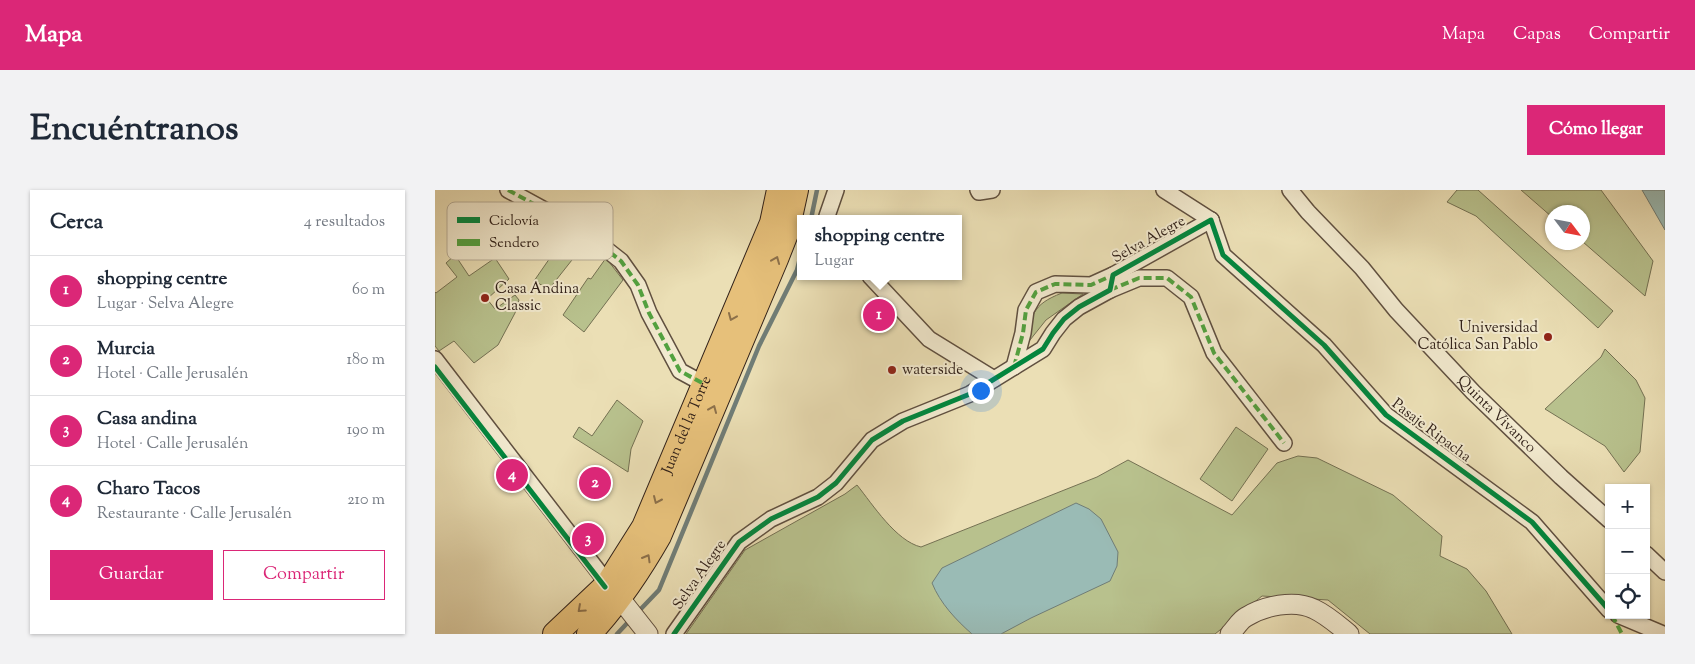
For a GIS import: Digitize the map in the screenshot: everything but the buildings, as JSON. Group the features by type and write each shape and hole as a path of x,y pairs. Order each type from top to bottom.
{"main road":[{"name":"Juan del la Torre","path":"555,634 619,598 645,527 772,223 779,190"},
{"name":"Juan del la Torre","path":"589,634 619,598 642,566 655,543 787,231 795,202 796,190"}],"street":[{"path":"508,190 530,202"},
{"path":"827,215 836,190"},
{"path":"978,190 979,192 992,190"},
{"path":"1165,190 1211,220"},
{"name":"Quinta Vivanco","path":"1290,190 1308,212 1362,268 1396,310 1473,392 1605,516"},
{"name":"Selva Alegre","path":"674,634 739,542 771,519 818,497 836,483 872,440 903,421 970,394 1043,350 1064,319 1079,307 1112,282 1211,220"},
{"name":"Pasaje Ripacha","path":"1211,220 1223,256 1324,345 1386,415 1533,522 1605,605"},
{"path":"613,255 621,261 638,285 649,313 680,371 704,384"},
{"path":"1014,367 1026,310 1036,292 1055,284 1091,285 1139,278 1167,278 1191,297 1214,354 1284,443"},
{"path":"874,280 929,339 994,379"},
{"path":"435,359 648,633"},
{"path":"1650,558 1665,572"},
{"path":"1230,634 1244,617 1284,604 1313,608 1334,621 1349,634"},
{"path":"1627,619 1663,634"}],"green space":[{"path":"1457,190 1478,190 1613,311 1598,328 1476,216 1447,202"},
{"path":"1521,190 1601,190 1653,261 1645,296 1590,248 1590,205 1545,205 1545,211"},
{"path":"449,260 458,260 469,276 492,260 496,260 509,279 487,299 495,309 515,295 519,300 515,313 498,345 474,363 454,341 439,351 435,346 435,292 457,277 446,263"},
{"path":"549,260 572,260 549,289 534,281"},
{"path":"605,260 608,260 623,280 584,332 563,315 588,278 591,279"},
{"path":"1062,293 1083,294 1046,320 1026,345 1035,312 1044,302"},
{"path":"1605,349 1636,380 1645,398 1640,452 1624,472 1605,446 1545,409 1601,357"},
{"path":"617,400 643,421 631,449 628,472 573,437 579,427 592,436"},
{"path":"1236,427 1268,449 1232,501 1200,479"},
{"path":"1298,456 1317,458 1393,495 1442,536 1440,556 1467,569 1486,591 1512,634 1370,634 1328,600 1262,596 1215,634 686,634 745,550 845,494 857,485 894,530 903,538 921,547 1097,477 1128,460 1232,515 1277,463"}],"water":[{"path":"1642,190 1665,190 1665,230"},
{"path":"1076,503 1089,509 1101,519 1118,552 1117,566 1110,581 1001,634 972,634 949,611 932,583 942,568"}],"waterway":[{"path":"812,215 817,190"},
{"path":"637,613 659,590 759,346 797,270"},
{"path":"617,634 631,619"}],"marked path":[{"path":"508,190 530,202"},
{"path":"613,255 621,261 638,285 649,313 680,371 704,384"},
{"path":"1014,367 1023,333 1026,310 1036,292 1055,284 1091,285 1113,275"},
{"path":"1110,290 1139,278 1167,278 1191,297 1214,353 1284,443"},
{"path":"1614,619 1622,634"}],"cycle path":[{"path":"674,634 739,542 771,519 818,497 836,483 872,440 903,421 970,394 1043,349 1064,319 1079,307 1110,290 1113,275 1211,220 1223,255 1324,345 1386,415 1532,522 1605,605"},
{"path":"435,367 605,587"}],"place":[{"name":"Casa Andina Classic","path":"485,298"},
{"name":"shopping centre","path":"879,315"},
{"name":"Universidad Católica San Pablo","path":"1548,337"},
{"name":"waterside","path":"892,370"},
{"name":"Charo Tacos","path":"512,475"},
{"name":"Murcia","path":"595,483"},
{"name":"Casa andina","path":"588,539"}]}
